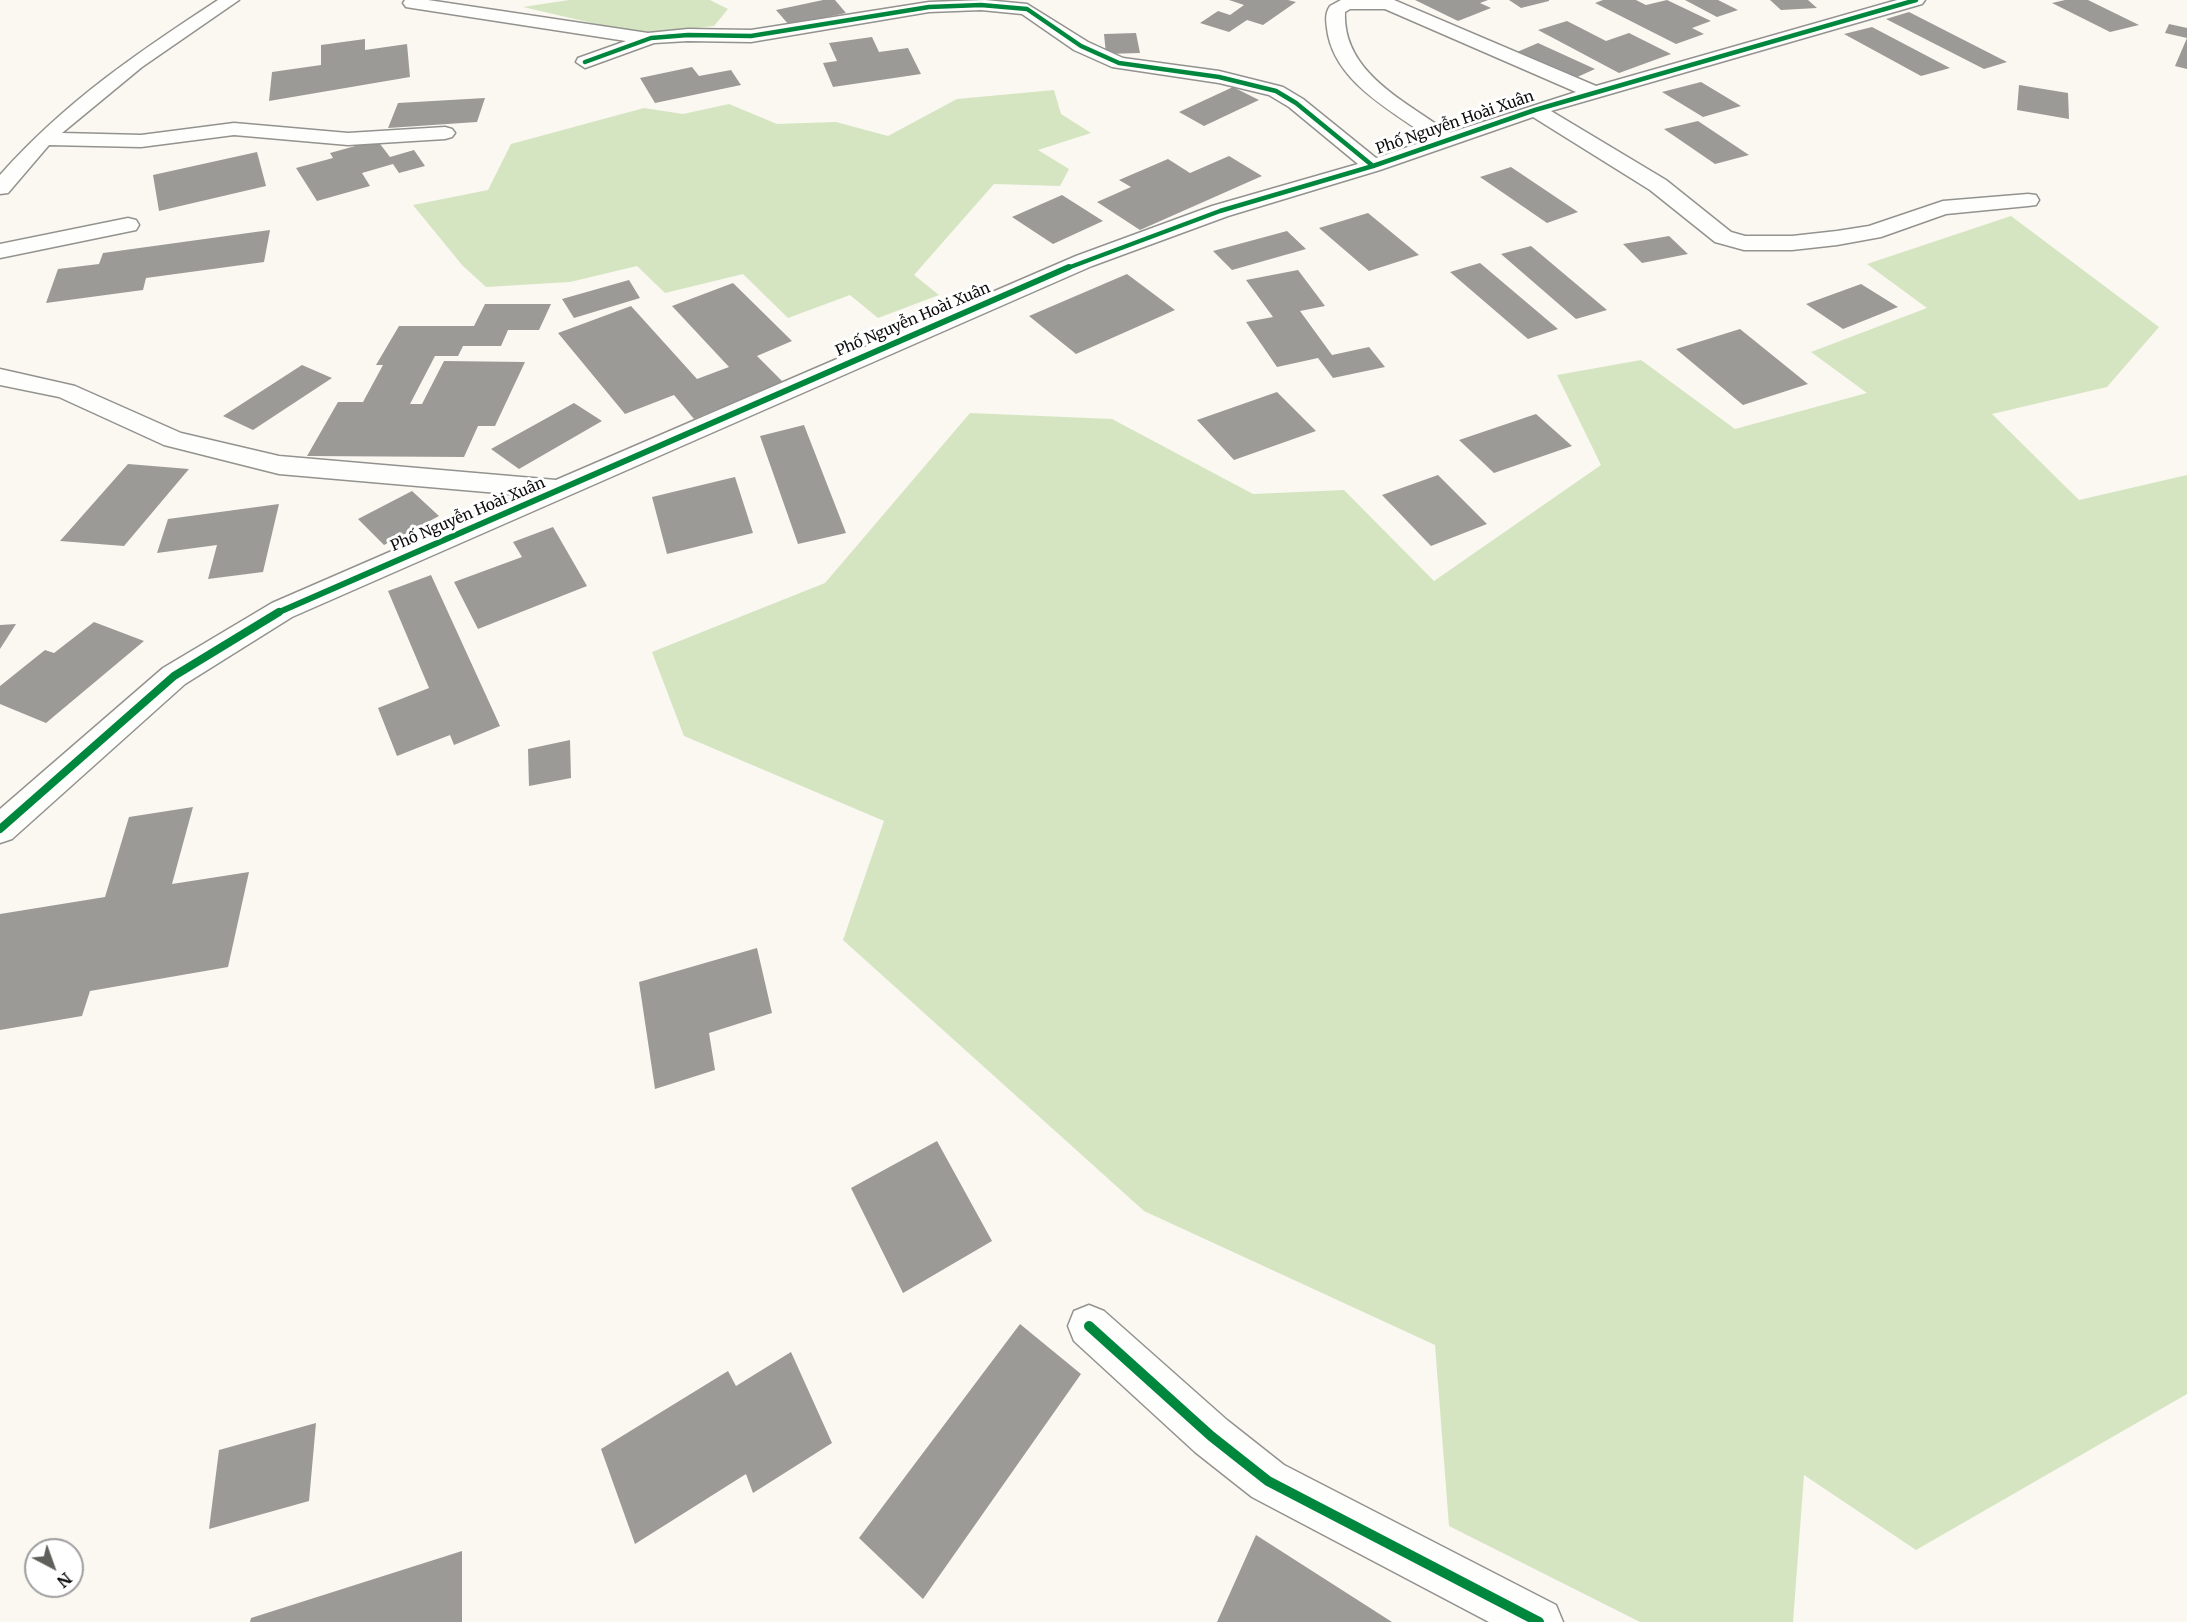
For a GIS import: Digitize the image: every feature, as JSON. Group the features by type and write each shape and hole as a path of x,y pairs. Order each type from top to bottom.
{"street":[{"path":"0,188 43,139 135,63 230,0"},
{"path":"405,2 457,0"},
{"name":"Phố Nguyễn Hoài Xuân","path":"0,829 174,676 282,610 1084,261 1220,211 1373,166 1535,110 1916,0"},
{"path":"405,2 651,39"},
{"path":"1446,140 1360,76 1347,61 1334,25 1336,10 1346,4 1388,4 1595,93"},
{"path":"585,62 651,39 688,35 751,36 818,26 867,15 929,7 981,5 1026,9 1081,46 1119,63 1219,77 1276,91 1296,103 1373,166"},
{"path":"1535,110 1658,185 1722,237 1744,243 1792,243 1837,238 1873,232 1943,208 2028,200"},
{"path":"43,139 141,141 234,129 348,139 445,133"},
{"path":"0,251 128,225"},
{"path":"0,377 66,391 173,439 279,465 560,490"},
{"path":"1089,1326 1211,1436 1268,1481 1539,1622"}],"green space":[{"path":"569,0 710,0 728,9 714,26 639,34 523,7"},
{"path":"1054,90 1061,114 1091,133 1038,150 1069,169 1060,186 994,184 914,275 939,295 878,318 850,295 788,318 743,274 665,293 637,266 570,282 486,287 462,265 413,205 488,190 511,144 644,108 683,114 729,104 777,124 836,122 888,136 957,99"},
{"path":"2011,216 2159,327 2107,387 1992,414 2079,500 2187,475 2187,1394 1916,1550 1804,1475 1793,1622 1640,1622 1449,1526 1435,1345 1144,1211 843,940 884,821 684,736 652,652 825,583 970,413 1112,419 1253,494 1344,490 1434,581 1601,465 1557,375 1641,360 1735,429 1867,393 1811,352 1927,308 1867,264"}],"building":[{"path":"823,0 835,0 846,13 789,25 776,10"},
{"path":"1229,0 1296,2 1263,25 1247,20 1229,32 1200,23 1218,11 1230,15 1244,5"},
{"path":"1415,0 1488,0 1480,3 1491,8 1458,21"},
{"path":"1509,0 1549,0 1549,1 1521,8"},
{"path":"1603,0 1636,0 1646,5 1667,0 1711,21 1692,28 1704,34 1676,44 1595,3"},
{"path":"1685,0 1718,0 1738,10 1717,17"},
{"path":"1770,0 1808,0 1817,8 1781,10"},
{"path":"2065,0 2088,0 2139,25 2110,32 2052,3"},
{"path":"1909,12 2007,62 1984,69 1886,19"},
{"path":"1567,21 1606,41 1629,33 1671,54 1619,73 1538,30"},
{"path":"2169,24 2187,28 2187,38 2165,33"},
{"path":"1872,27 1950,68 1921,76 1844,34"},
{"path":"1136,33 1140,53 1106,54 1104,34"},
{"path":"872,37 879,52 908,48 921,74 833,87 823,63 837,61 829,43"},
{"path":"2187,38 2187,69 2175,66"},
{"path":"365,39 365,50 407,44 410,77 269,101 272,72 321,65 321,45"},
{"path":"1538,43 1595,69 1573,79 1517,52"},
{"path":"692,67 699,76 731,70 741,85 655,103 640,78"},
{"path":"1701,82 1741,106 1703,117 1662,92"},
{"path":"2019,85 2068,93 2069,119 2017,110"},
{"path":"1233,87 1259,100 1204,126 1179,112"},
{"path":"485,98 477,122 388,128 398,103"},
{"path":"1698,121 1749,155 1715,164 1664,129"},
{"path":"377,140 390,157 414,150 425,166 399,173 393,164 362,173 370,186 317,201 296,168 333,158 330,153"},
{"path":"257,152 266,186 159,211 153,175"},
{"path":"1229,156 1262,176 1140,230 1097,202 1131,187 1119,180 1168,159 1190,173"},
{"path":"1511,167 1578,212 1547,223 1480,177"},
{"path":"1062,195 1103,221 1053,244 1012,217"},
{"path":"1368,213 1419,255 1369,271 1319,228"},
{"path":"270,230 264,262 146,278 143,290 46,303 58,269 99,264 103,253"},
{"path":"1287,231 1306,249 1232,270 1213,251"},
{"path":"1669,236 1688,254 1642,263 1623,244"},
{"path":"1531,246 1607,310 1576,319 1501,254"},
{"path":"1480,263 1558,329 1528,339 1450,272"},
{"path":"1298,270 1325,306 1300,311 1332,355 1369,347 1385,367 1333,378 1318,358 1277,367 1246,322 1273,317 1246,280"},
{"path":"1127,274 1175,310 1076,354 1029,316"},
{"path":"629,280 640,298 574,318 562,299"},
{"path":"733,283 792,341 757,356 783,382 694,419 674,395 625,414 558,333 631,306 697,379 729,367 672,306"},
{"path":"1861,284 1898,307 1843,329 1806,304"},
{"path":"485,304 551,304 539,330 508,330 501,346 463,346 458,356 435,356 410,404 422,404 444,361 525,362 495,426 478,426 464,457 307,456 338,402 363,402 383,365 376,365 399,326 474,326"},
{"path":"1740,329 1808,384 1743,405 1676,349"},
{"path":"302,365 332,378 253,430 223,416"},
{"path":"1277,392 1316,431 1234,460 1197,420"},
{"path":"574,403 602,421 519,469 491,449"},
{"path":"1536,414 1572,446 1494,473 1459,440"},
{"path":"804,425 846,533 798,544 760,436"},
{"path":"128,464 189,469 124,546 60,541"},
{"path":"1438,475 1487,524 1431,546 1382,495"},
{"path":"735,477 753,533 667,554 652,497"},
{"path":"412,491 439,516 384,545 358,519"},
{"path":"279,504 263,572 208,579 217,545 157,553 168,519"},
{"path":"553,527 587,586 478,629 454,582 522,557 513,542"},
{"path":"431,575 500,726 454,745 450,735 397,756 378,708 429,688 388,591"},
{"path":"94,622 144,641 46,723 0,704 0,686 45,650 54,653"},
{"path":"16,624 0,649 0,625"},
{"path":"570,740 571,778 529,786 528,749"},
{"path":"193,807 172,884 249,872 228,967 90,991 82,1016 0,1030 0,914 105,897 129,817"},
{"path":"757,948 772,1013 709,1033 715,1070 655,1089 639,982"},
{"path":"937,1141 992,1241 903,1293 851,1188"},
{"path":"1020,1324 1081,1374 923,1599 859,1538"},
{"path":"791,1352 832,1443 753,1493 746,1474 635,1544 601,1449 728,1371 736,1386"},
{"path":"316,1423 309,1501 209,1529 219,1450"},
{"path":"1256,1535 1392,1622 1217,1622"},
{"path":"462,1551 462,1622 250,1622 251,1618"}],"cycle path":[{"path":"0,829 174,676 282,610 910,336 1084,261 1220,211 1373,166 1535,110 1916,0"},
{"path":"585,62 651,38 688,35 751,36 929,7 981,5 1027,9 1081,46 1119,63 1219,77 1276,91 1296,103 1373,166"},
{"path":"1089,1326 1211,1436 1268,1481 1539,1622"}]}
